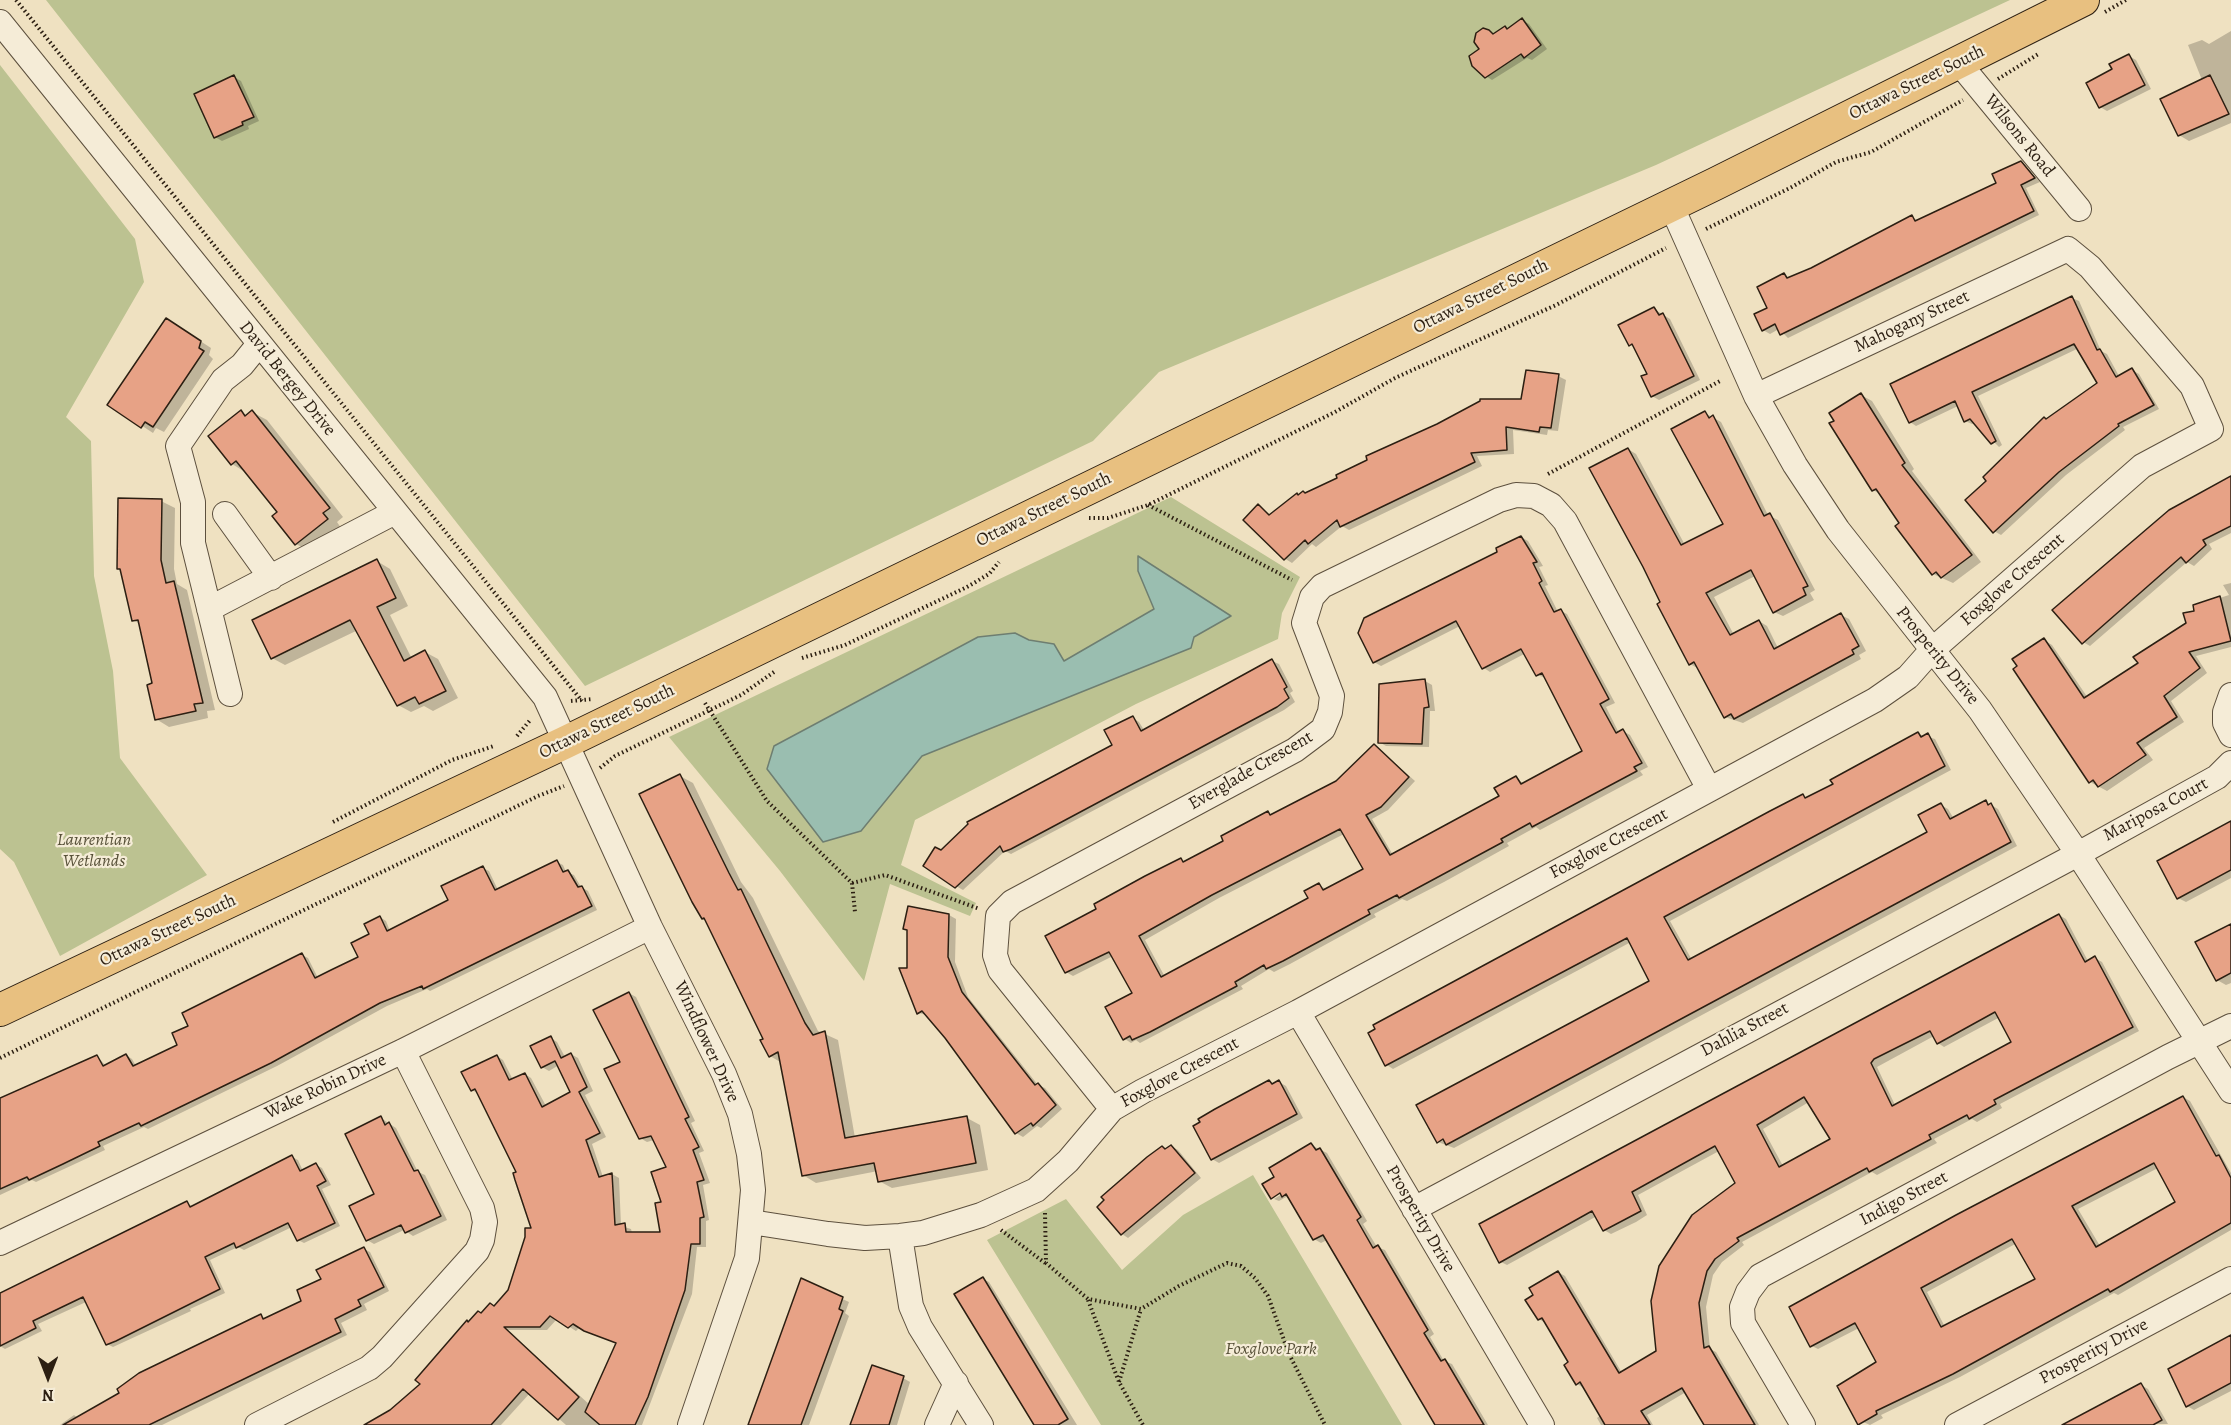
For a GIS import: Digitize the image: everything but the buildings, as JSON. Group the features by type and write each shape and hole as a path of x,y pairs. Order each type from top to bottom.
{"main road":[{"name":"Ottawa Street South","path":"0,1010 564,743 1959,63 2090,8"}],"street":[{"name":"David Bergey Drive","path":"0,22 545,697 564,743"},
{"name":"Wilsons Road","path":"1959,63 2079,209"},
{"name":"Prosperity Drive","path":"1671,205 1756,396 1795,465 1838,530 1931,651 1980,710 2078,854 2231,1091"},
{"name":"Mahogany Street","path":"1756,396 2068,249"},
{"name":"Foxglove Crescent","path":"751,1222 847,1236 900,1236 923,1233 981,1215 1036,1190 1068,1161 1112,1109 1298,1012 1875,700 1908,677 1931,651 2142,466 2211,429 2192,386 2090,267 2068,249"},
{"path":"230,694 193,543 193,502 178,446 223,380 242,365 259,344"},
{"name":"Everglade Crescent","path":"998,916 1011,902 1312,739 1323,729 1332,696 1304,623 1312,597 1322,586 1499,500 1516,495 1534,496 1551,505 1565,521 1709,789"},
{"path":"209,609 394,512"},
{"path":"225,514 271,578"},
{"path":"2231,695 2224,712 2225,723 2231,735"},
{"name":"Windflower Drive","path":"564,743 650,927 724,1074 740,1114 751,1172 751,1222 747,1258 690,1425"},
{"name":"Mariposa Court","path":"2078,854 2217,777 2231,763"},
{"name":"Dahlia Street","path":"1414,1209 2078,854"},
{"path":"998,916 995,955 1000,970 1112,1109"},
{"name":"Wake Robin Drive","path":"0,1243 403,1051 650,927"},
{"name":"Prosperity Drive","path":"1298,1012 1542,1425"},
{"name":"Indigo Street","path":"1803,1425 1743,1323 1742,1307 1748,1292 1760,1276 2231,1026"},
{"path":"257,1425 340,1384 382,1357 477,1251 482,1240 485,1222 482,1208 403,1051"},
{"path":"900,1236 911,1306 920,1327 981,1425"},
{"name":"Prosperity Drive","path":"1957,1425 2231,1278"},
{"path":"937,1425 956,1383"}],"path":[{"path":"16,0 588,708"},
{"path":"2090,8 2126,0"},
{"path":"1701,231 1790,188 1836,162 1871,152 2049,47"},
{"path":"1085,518 1108,518 1148,505 1335,412 1395,378 1556,305 1665,249"},
{"path":"1548,474 1720,381"},
{"path":"1148,505 1292,580"},
{"path":"799,660 845,645 967,587 989,574 1002,558"},
{"path":"598,769 615,756 741,695 782,666"},
{"path":"690,681 711,710 766,801 852,883 855,912"},
{"path":"543,786 546,793"},
{"path":"0,1058 559,788"},
{"path":"852,883 885,875 998,916"},
{"path":"1045,1213 1046,1263"},
{"path":"981,1215 1046,1263 1088,1299 1119,1382 1143,1425"},
{"path":"1088,1299 1141,1309 1179,1286 1227,1263 1241,1266 1256,1278 1268,1296 1289,1354 1325,1425"},
{"path":"1119,1382 1141,1309"}],"green space":[{"path":"46,0 2010,0 1656,165 1159,372 1093,441 585,686"},
{"name":"Laurentian Wetlands","path":"0,65 135,239 144,282 66,417 91,441 94,576 113,671 120,758 207,875 60,956 14,862 0,849"},
{"path":"1171,497 1300,577 1282,613 1278,639 1136,704 915,820 901,865 976,903 970,916 890,884 864,981 780,871 669,737"},
{"name":"Foxglove Park","path":"1253,1175 1402,1425 1101,1425 987,1240 1066,1199 1122,1270 1183,1215"}],"shaded area":[{"path":"1138,556 1231,616 1194,637 1191,648 922,756 861,831 823,842 767,769 774,746 978,637 1015,633 1029,640 1054,644 1064,661 1154,609 1138,571"}]}
